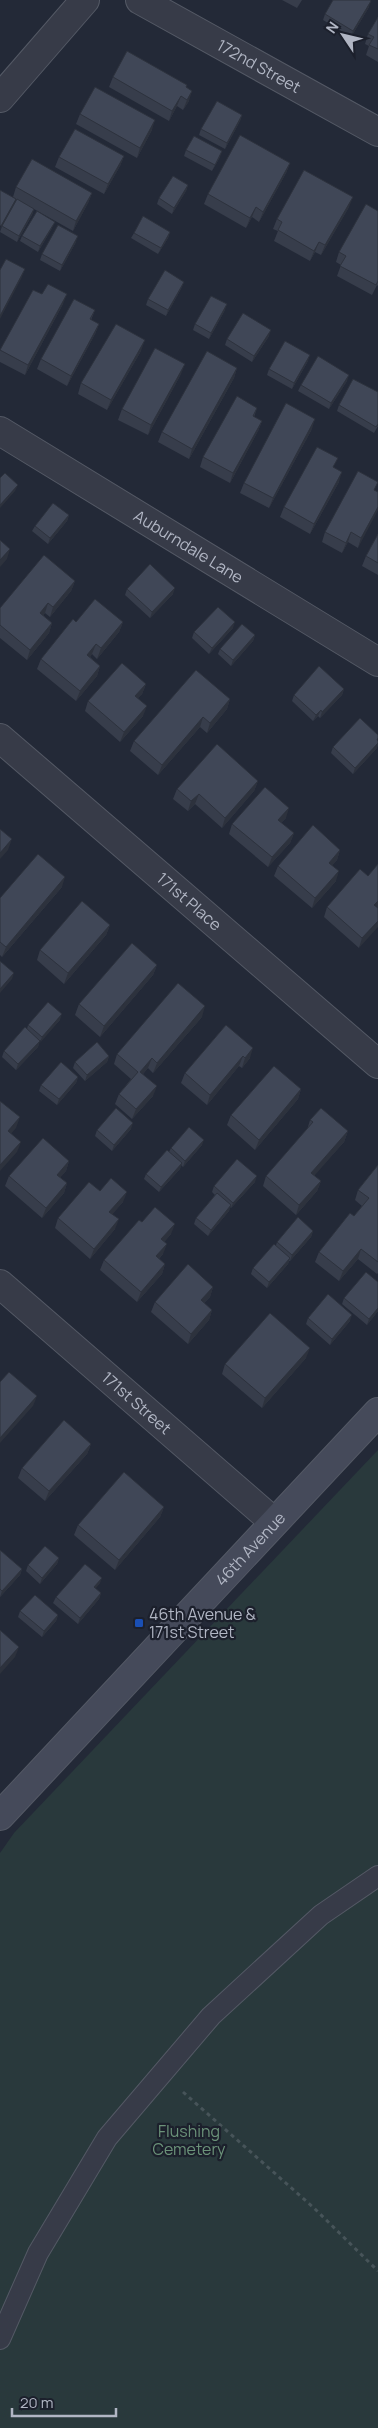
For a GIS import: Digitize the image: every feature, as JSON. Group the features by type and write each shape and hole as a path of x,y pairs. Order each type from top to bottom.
{"street":[{"path":"0,98 85,0"},
{"name":"172nd Street","path":"140,0 378,132"},
{"name":"Auburndale Lane","path":"0,431 378,662"},
{"name":"171st Place","path":"0,738 378,1064"},
{"name":"171st Street","path":"0,1284 274,1522"},
{"name":"46th Avenue","path":"0,1816 378,1412"}],"lane":[{"path":"0,2339 38,2253 107,2138 211,2016 321,1915 378,1876"}],"path":[{"path":"161,2074 314,2208 378,2271"}],"green space":[{"name":"Flushing Cemetery","path":"378,1450 378,2428 0,2428 0,1853 14,1833"}],"building":[{"path":"333,0 371,1 353,31 325,14"},
{"path":"378,17 378,49 369,45 374,37 368,34"},
{"path":"127,51 187,85 186,87 192,91 187,100 181,96 172,111 113,77"},
{"path":"95,87 155,120 140,148 80,114"},
{"path":"217,101 242,115 227,143 201,129"},
{"path":"75,129 124,156 108,184 59,157"},
{"path":"240,135 290,163 263,212 256,207 250,218 208,194"},
{"path":"194,136 222,151 215,165 186,150"},
{"path":"32,159 92,193 76,221 16,187"},
{"path":"304,170 353,197 325,245 319,242 314,251 278,230 282,222 277,219"},
{"path":"173,176 188,185 174,208 159,198"},
{"path":"0,190 16,199 1,226 0,225"},
{"path":"17,199 34,209 19,236 2,226"},
{"path":"366,204 378,211 378,281 376,285 340,266 346,256 339,252"},
{"path":"37,211 55,222 40,246 22,236"},
{"path":"143,216 170,232 161,248 134,233"},
{"path":"58,225 78,236 62,265 42,254"},
{"path":"6,259 25,269 0,316 0,270"},
{"path":"165,270 184,282 168,310 148,299"},
{"path":"48,284 67,294 28,365 0,350 33,290 42,294"},
{"path":"211,296 227,304 211,333 195,324"},
{"path":"74,299 95,310 90,319 99,324 71,376 41,359"},
{"path":"243,313 271,330 254,356 227,339"},
{"path":"116,324 145,340 111,400 81,383"},
{"path":"285,341 310,355 294,383 269,369"},
{"path":"155,348 185,364 151,425 122,409"},
{"path":"207,351 237,368 192,449 162,432"},
{"path":"318,356 349,375 331,403 301,385"},
{"path":"353,379 378,392 378,424 376,427 339,405"},
{"path":"237,396 257,408 253,416 262,421 233,473 203,457"},
{"path":"286,403 315,419 273,498 244,483"},
{"path":"317,447 338,458 333,467 342,472 314,524 284,507"},
{"path":"358,471 378,482 374,490 378,492 378,507 361,538 351,532 346,543 325,532"},
{"path":"5,473 18,485 0,505 0,478"},
{"path":"53,503 69,515 50,538 35,526"},
{"path":"378,534 378,563 366,556"},
{"path":"0,540 10,549 0,560"},
{"path":"44,555 75,581 53,607 48,603 40,613 52,623 30,650 0,625 0,608"},
{"path":"150,564 175,588 152,612 127,589"},
{"path":"95,599 123,622 101,648 96,644 87,655 100,666 80,691 41,659 73,619 76,622"},
{"path":"218,607 235,622 212,648 194,632"},
{"path":"242,624 255,635 233,660 220,649"},
{"path":"122,663 146,684 135,696 147,706 124,732 88,701"},
{"path":"319,666 344,689 322,712 321,710 316,715 294,695"},
{"path":"196,670 230,699 210,723 203,717 162,765 134,741"},
{"path":"360,718 378,735 378,743 355,768 333,747"},
{"path":"217,744 258,781 225,818 199,794 191,801 177,789"},
{"path":"265,787 289,808 278,820 294,833 272,857 232,824"},
{"path":"313,825 340,850 329,863 339,871 315,898 278,866"},
{"path":"0,829 12,839 0,853"},
{"path":"38,854 65,877 6,947 0,942 0,898"},
{"path":"378,864 378,901 374,905 378,908 378,921 362,938 327,907 360,869 368,876"},
{"path":"82,901 110,925 68,973 40,950"},
{"path":"132,943 157,965 104,1026 79,1004"},
{"path":"0,961 14,973 0,989"},
{"path":"178,983 205,1006 157,1063 152,1058 140,1072 157,1086 136,1109 119,1094 138,1072 117,1054"},
{"path":"48,1002 62,1014 42,1037 28,1025"},
{"path":"226,1025 253,1048 245,1058 243,1056 210,1095 185,1073"},
{"path":"25,1027 40,1041 18,1064 4,1051"},
{"path":"97,1042 109,1056 87,1075 75,1062"},
{"path":"61,1062 78,1077 59,1099 41,1085"},
{"path":"274,1066 301,1089 259,1140 231,1115"},
{"path":"0,1101 20,1117 8,1131 21,1142 0,1165"},
{"path":"116,1108 133,1123 114,1145 97,1130"},
{"path":"321,1108 348,1131 311,1173 321,1181 299,1205 266,1176 313,1122 310,1120"},
{"path":"189,1127 204,1140 185,1161 171,1148"},
{"path":"43,1138 69,1161 57,1175 67,1183 46,1208 9,1176"},
{"path":"167,1150 182,1163 161,1187 146,1174"},
{"path":"237,1159 257,1176 233,1203 214,1186"},
{"path":"378,1165 378,1262 361,1249 343,1271 319,1252 350,1213 354,1216 369,1198 358,1190"},
{"path":"111,1178 127,1192 109,1212 119,1219 94,1249 58,1218 89,1182 100,1191"},
{"path":"217,1193 231,1205 211,1230 196,1218"},
{"path":"155,1207 175,1224 161,1239 167,1244 156,1256 165,1264 141,1292 104,1260 139,1220 142,1222"},
{"path":"298,1217 313,1231 292,1255 277,1242"},
{"path":"274,1244 290,1258 269,1282 253,1268"},
{"path":"188,1264 213,1287 201,1300 212,1310 191,1334 155,1302"},
{"path":"366,1272 378,1282 378,1308 369,1319 344,1298"},
{"path":"328,1294 352,1315 332,1339 308,1318"},
{"path":"270,1313 310,1348 265,1398 225,1364"},
{"path":"9,1372 37,1396 0,1438 0,1382"},
{"path":"64,1420 91,1444 49,1491 22,1468"},
{"path":"124,1472 164,1507 119,1560 78,1525"},
{"path":"45,1546 59,1558 42,1578 28,1565"},
{"path":"0,1550 22,1569 2,1591 0,1589"},
{"path":"85,1564 102,1578 94,1587 101,1593 80,1618 56,1597"},
{"path":"35,1595 58,1615 44,1631 20,1611"},
{"path":"0,1630 19,1647 0,1668"}],"place":[{"name":"46th Avenue & 171st Street","path":"139,1623"}]}
